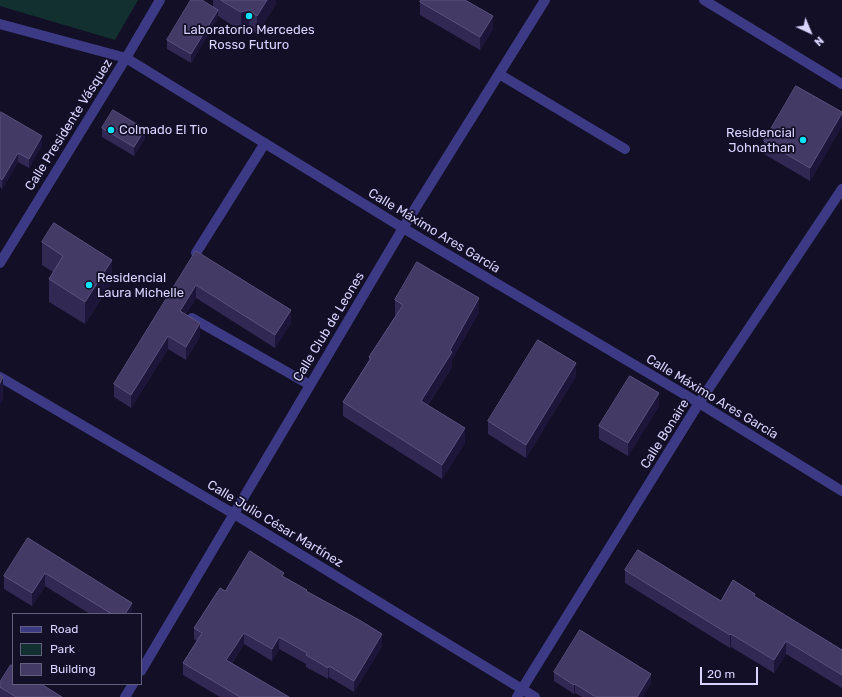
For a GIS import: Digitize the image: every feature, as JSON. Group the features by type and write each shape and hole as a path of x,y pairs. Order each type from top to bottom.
{"street":[{"name":"Calle Presidente Vásquez","path":"0,263 160,0"},
{"name":"Calle Club de Leones","path":"142,669 403,228 545,0"},
{"path":"704,0 842,84"},
{"name":"Calle Máximo Ares García","path":"0,24 126,58 403,228 699,403 842,491"},
{"path":"499,74 625,149"},
{"path":"196,253 265,143"},
{"name":"Calle Bonaire","path":"520,693 699,403 842,189"},
{"path":"192,318 310,385"},
{"name":"Calle Julio César Martínez","path":"0,377 234,514 520,693 535,697"},
{"path":"125,697 132,685"}],"green space":[{"path":"0,0 138,0 115,40 0,6"}],"building":[{"path":"191,0 202,0 218,10 191,54 167,40"},
{"path":"221,0 267,0 257,16 249,10 241,12"},
{"path":"421,0 465,0 493,16 480,37 420,2"},
{"name":"Residencial Johnathan","path":"796,86 842,112 810,168 764,141"},
{"path":"113,110 145,129 134,147 102,128"},
{"path":"1,112 42,136 29,159 18,153 2,180 0,178"},
{"path":"54,223 112,260 85,302 49,279 63,256 42,242"},
{"path":"196,251 291,310 275,335 196,285 180,311 200,323 186,347 168,336 131,395 114,384"},
{"path":"417,262 479,298 450,350 452,352 421,401 465,428 442,465 343,402 371,358 369,357 403,305 395,300"},
{"path":"538,340 576,363 526,445 488,421"},
{"path":"0,375 3,377 0,383"},
{"path":"630,376 659,393 628,443 599,426"},
{"path":"28,538 132,603 126,613 110,613 45,573 32,593 4,576"},
{"path":"638,550 721,601 733,580 755,594 754,596 842,650 842,675 786,641 774,660 731,634 730,635 625,570"},
{"path":"250,551 284,573 282,576 382,634 354,681 329,666 328,668 306,655 307,653 279,637 272,649 244,633 226,660 289,697 240,697 183,663 202,633 194,628 220,588 225,591"},
{"path":"580,630 651,674 637,697 596,697 554,672"},
{"path":"11,665 12,685 43,685 62,697 16,697 0,687 0,682"}],"place":[{"name":"Laboratorio Mercedes Rosso Futuro","path":"249,16"},
{"name":"Colmado El Tio","path":"111,130"},
{"name":"Residencial Johnathan","path":"803,140"},
{"name":"Residencial Laura Michelle","path":"89,285"}]}
